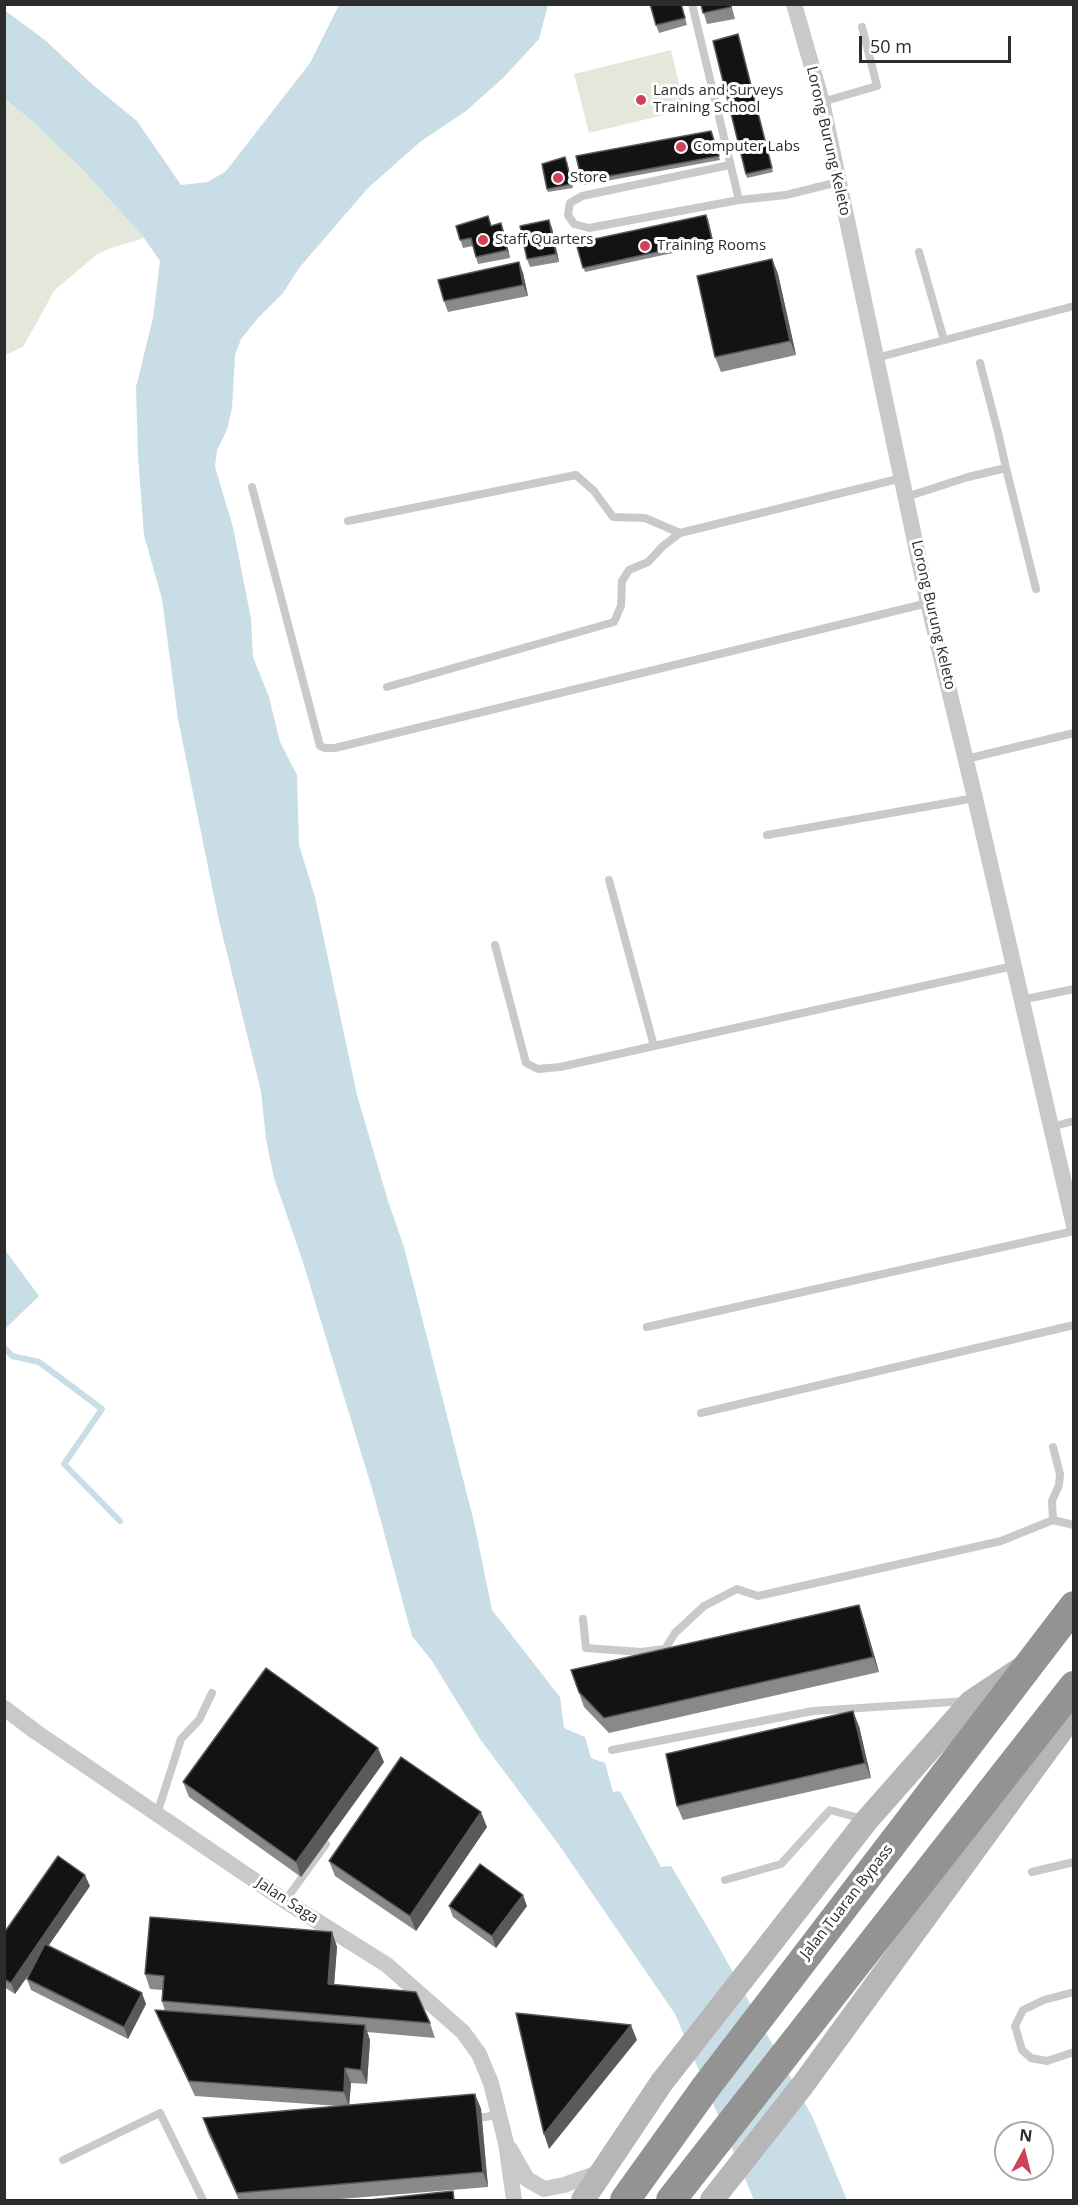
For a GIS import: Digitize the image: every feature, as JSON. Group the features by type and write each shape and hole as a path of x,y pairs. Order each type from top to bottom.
{"highway":[{"name":"Jalan Tuaran Bypass","path":"625,2200 773,1998 1074,1606"},
{"path":"671,2200 1074,1686"}],"street":[{"name":"Lorong Burung Keleto","path":"794,4 822,102 928,603 1074,1226"},
{"path":"583,2200 662,2082 867,1820 971,1701 1031,1662"},
{"name":"Jalan Saga","path":"4,1708 285,1901 387,1965 463,2032 482,2060 491,2083 506,2143 514,2200"},
{"path":"717,2193 802,2086 1074,1713"},
{"name":"Jalan Saga","path":"506,2143 527,2179 544,2189 564,2185 601,2172"}],"lane":[{"path":"692,4 739,200"},
{"path":"822,102 877,86 862,27"},
{"path":"730,165 582,196 570,203 568,215 574,224 589,228 739,200 786,195 838,182"},
{"path":"919,252 944,340"},
{"path":"876,358 1074,306"},
{"path":"980,363 1036,589"},
{"path":"906,496 1006,468"},
{"path":"348,521 576,475 594,490 613,517 645,518 680,533"},
{"path":"387,687 614,622 621,606 622,581 629,570 648,562 680,533 902,478"},
{"path":"252,487 320,746 325,748 335,748 928,603"},
{"path":"966,759 1074,733"},
{"path":"767,835 975,798"},
{"path":"609,880 654,1046"},
{"path":"495,945 526,1063 538,1069 561,1067 1013,966"},
{"path":"1020,1000 1074,989"},
{"path":"1051,1127 1074,1121"},
{"path":"646,1327 1074,1231"},
{"path":"701,1413 1074,1325"},
{"path":"1053,1447 1060,1474 1059,1485 1052,1501 1053,1520"},
{"path":"583,1619 586,1648 623,1652 665,1649 675,1633 704,1606 737,1589 758,1596 1001,1541 1053,1520 1074,1525"},
{"path":"157,1814 182,1739 199,1720 212,1693"},
{"path":"612,1750 813,1711 971,1701"},
{"path":"725,1880 781,1864 830,1810 867,1820"},
{"path":"285,1901 326,1844"},
{"path":"1032,1872 1074,1862"},
{"path":"1074,1992 1044,2000 1023,2010 1015,2026 1022,2050 1031,2058 1047,2061 1074,2052"},
{"path":"63,2160 160,2113 203,2200"},
{"path":"464,2120 498,2115"}],"shaded area":[{"path":"671,50 685,110 589,133 574,74"},
{"path":"4,100 32,121 85,172 144,238 96,255 54,291 23,347 5,355"}],"water":[{"path":"339,5 548,5 539,39 504,77 466,111 420,142 368,188 299,268 283,293 241,339 235,355 232,408 227,430 217,450 215,467 233,527 251,619 253,657 269,697 280,742 297,775 299,845 315,897 357,1095 404,1247 474,1522 492,1610 560,1697 564,1728 585,1737 591,1758 605,1763 613,1792 620,1791 661,1867 671,1866 714,1938 813,2118 847,2200 754,2200 675,2014 559,1845 480,1739 432,1661 412,1636 373,1492 302,1259 274,1178 266,1139 261,1091 219,921 178,719 162,599 144,535 136,387 153,318 160,261 144,238 85,172 32,121 5,100 4,10 45,40 93,85 137,121 181,185 208,182 226,171 310,63"},
{"path":"5,1250 39,1296 5,1329"}],"building":[{"path":"650,4 681,4 685,18 656,25"},
{"path":"701,4 730,4 731,7 703,13"},
{"path":"738,34 772,168 746,174 713,41"},
{"name":"Computer Labs","path":"711,131 719,156 582,181 576,156"},
{"name":"Store","path":"565,157 572,184 547,189 542,164"},
{"name":"Training Rooms","path":"706,215 712,240 583,268 576,243"},
{"name":"Staff Quarters","path":"488,216 491,226 501,223 507,250 476,257 471,238 460,240 456,226"},
{"path":"549,220 556,254 527,259 520,226"},
{"path":"772,259 790,341 715,357 697,276"},
{"path":"519,262 523,285 444,301 438,280"},
{"path":"859,1605 873,1657 604,1718 579,1692 571,1670"},
{"path":"266,1668 378,1748 296,1862 183,1782"},
{"path":"853,1711 865,1763 677,1806 666,1754"},
{"path":"401,1757 481,1812 410,1916 329,1861"},
{"path":"58,1856 85,1875 11,1983 4,1979 4,1933"},
{"path":"480,1864 523,1895 492,1936 449,1906"},
{"path":"150,1917 332,1932 328,1984 416,1992 430,2023 162,2001 164,1976 145,1974"},
{"path":"45,1944 142,1993 124,2027 27,1979"},
{"path":"155,2010 365,2025 361,2070 345,2068 344,2092 189,2081"},
{"path":"516,2013 631,2025 544,2134"},
{"path":"475,2094 483,2172 237,2193 203,2118"},
{"path":"453,2191 454,2200 369,2200"}],"waterway":[{"path":"4,1347 12,1356 39,1362 102,1409 64,1464 120,1521"}],"place":[{"name":"Lands and Surveys Training School","path":"641,100"},
{"name":"Computer Labs","path":"681,147"},
{"name":"Store","path":"558,178"},
{"name":"Staff Quarters","path":"483,240"},
{"name":"Training Rooms","path":"645,246"}]}
